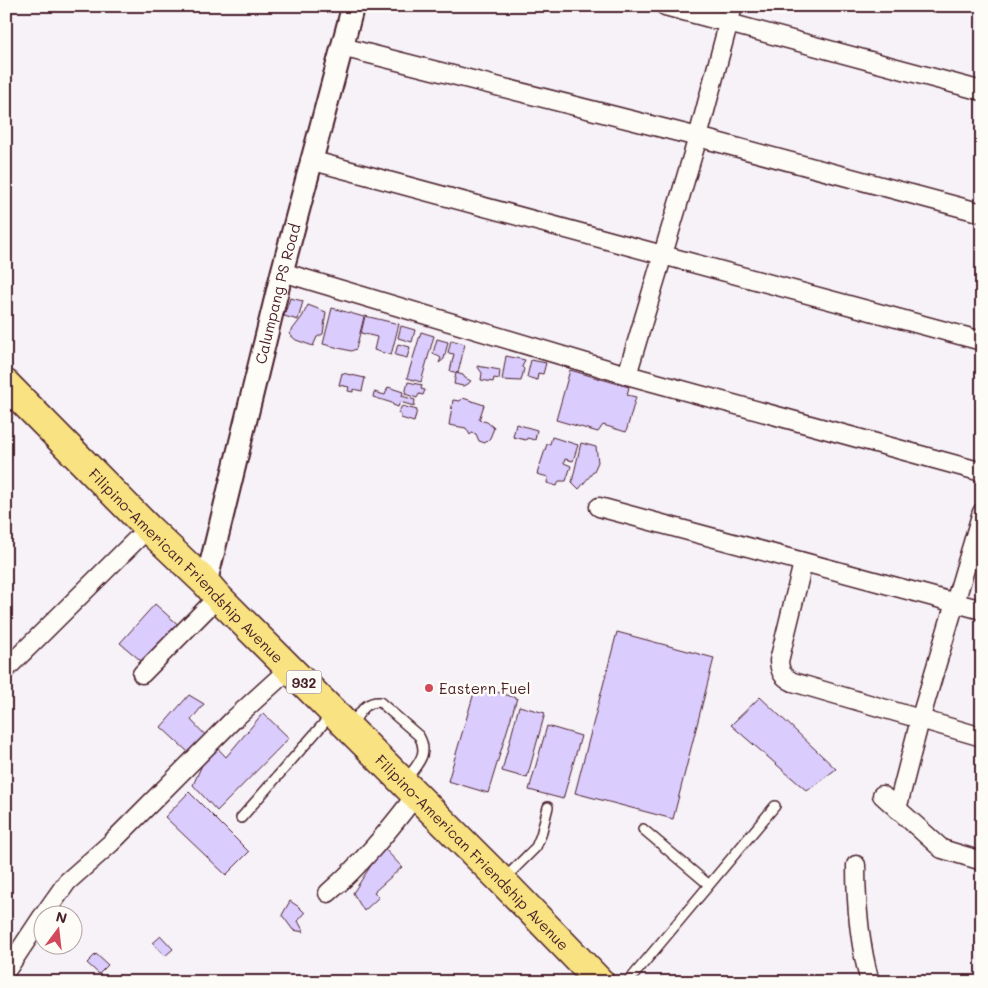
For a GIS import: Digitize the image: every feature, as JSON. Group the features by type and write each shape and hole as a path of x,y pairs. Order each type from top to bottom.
{"main road":[{"name":"Filipino-American Friendship Avenue","path":"6,384 502,880 600,982"}],"street":[{"name":"Calumpang PS Road","path":"212,590 282,272 310,160 353,6"},
{"path":"665,6 982,91"},
{"path":"627,375 698,138 733,6"},
{"path":"342,47 982,213"},
{"path":"310,160 982,341"},
{"path":"282,272 627,375 982,472"},
{"path":"599,507 982,610"},
{"path":"897,809 920,720 982,512"},
{"path":"6,669 148,528"},
{"path":"803,563 779,661 780,671 785,677 793,682 982,737"},
{"path":"142,674 212,590"},
{"path":"50,906 67,882 111,843 234,719 290,668"},
{"path":"328,893 348,877 379,842 410,789"},
{"path":"882,795 942,849 982,861"},
{"path":"856,865 856,901 860,936 870,982"},
{"path":"6,971 32,932"}],"lane":[{"path":"241,818 342,720 372,702 380,702 419,736 424,744 423,756 410,789"},
{"path":"628,982 775,806"},
{"path":"502,880 536,847 548,807"},
{"path":"643,829 708,884"}],"building":[{"path":"290,298 303,301 298,320 284,316"},
{"path":"308,305 326,312 323,334 317,337 313,346 296,340 289,334 302,317"},
{"path":"332,308 364,317 356,349 351,351 323,344"},
{"path":"365,316 399,324 391,355 374,350 377,337 361,333"},
{"path":"401,326 415,330 412,342 398,338"},
{"path":"421,332 434,336 421,382 407,378"},
{"path":"437,339 448,342 444,359 439,363 441,358 433,353"},
{"path":"451,340 465,344 458,373 450,371 454,354 448,353"},
{"path":"398,344 410,347 407,358 395,355"},
{"path":"506,356 525,360 522,367 524,369 521,381 502,380"},
{"path":"531,360 546,363 543,374 538,373 537,380 527,377"},
{"path":"477,366 500,370 499,379 494,378 493,382 481,380 482,373"},
{"path":"570,370 629,387 627,395 636,397 626,432 603,425 598,432 556,420"},
{"path":"342,373 365,378 362,391 353,389 353,392 348,391 349,387 339,385"},
{"path":"456,373 463,375 471,381 463,386 454,384"},
{"path":"408,382 422,385 421,389 425,390 423,395 419,394 417,398 405,394"},
{"path":"388,387 403,392 402,396 415,400 414,406 400,402 398,407 373,397 374,392 385,395"},
{"path":"463,398 484,405 479,420 487,422 494,428 490,438 485,443 479,441 476,434 472,433 470,435 466,428 449,425 453,400 460,401"},
{"path":"402,406 417,410 414,422 401,418 401,415 398,413"},
{"path":"516,424 537,430 535,440 513,437"},
{"path":"552,437 578,445 573,461 565,459 564,463 571,466 566,481 559,481 557,486 547,483 548,477 537,474 547,444 550,444"},
{"path":"581,443 596,447 598,462 594,471 579,489 572,482"},
{"path":"155,604 182,628 146,665 120,643"},
{"path":"617,632 714,658 673,819 575,793"},
{"path":"476,686 517,698 488,793 448,781"},
{"path":"189,695 204,704 191,720 226,757 263,713 289,738 217,811 193,785 202,765 161,727"},
{"path":"760,697 836,769 807,791 731,725"},
{"path":"519,706 545,713 527,778 502,771"},
{"path":"547,726 581,736 563,799 529,790"},
{"path":"189,792 249,852 226,875 165,817"},
{"path":"383,847 402,867 374,892 379,897 364,911 353,893"},
{"path":"290,901 305,913 298,921 304,932 293,930 282,915"},
{"path":"161,936 173,949 165,956 153,943"},
{"path":"96,954 108,965 99,974 87,963"}],"place":[{"name":"Eastern Fuel","path":"429,688"}]}
